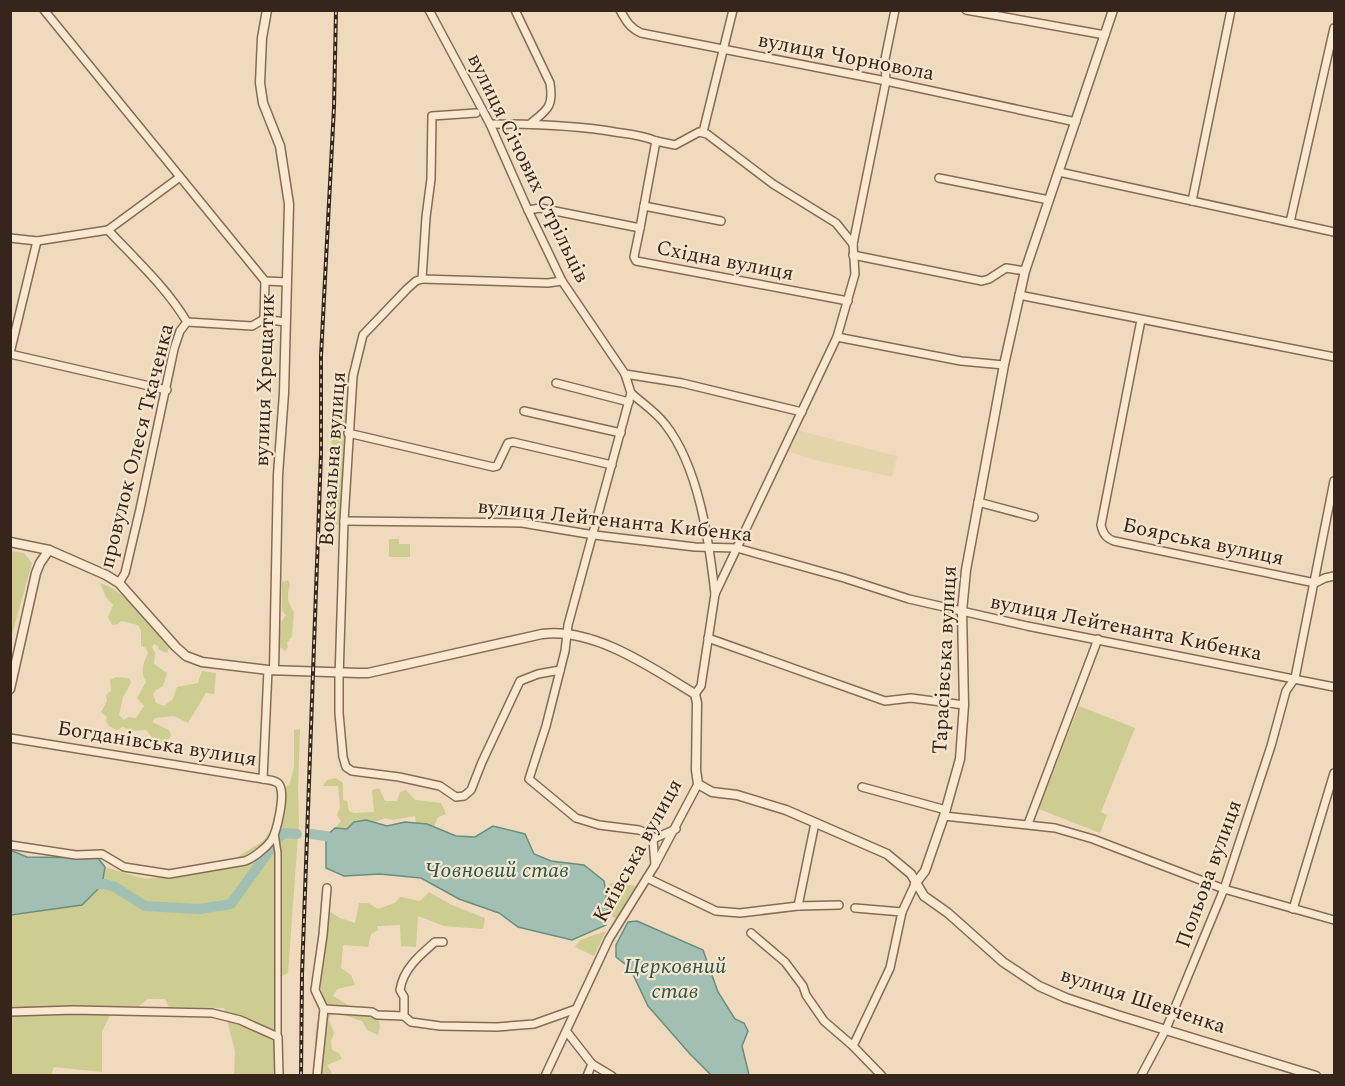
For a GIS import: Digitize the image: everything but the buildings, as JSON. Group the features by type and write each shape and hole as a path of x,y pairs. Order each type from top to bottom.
{"street":[{"path":"267,10 262,38 260,83 263,103 280,146 285,166 289,204 287,282"},
{"name":"вулиця Січових Стрільців","path":"429,10 490,124 562,281 625,374 631,393"},
{"path":"515,10 550,83 552,95 550,106 530,124"},
{"name":"вулиця Чорновола","path":"620,10 627,24 633,30 641,33 886,81 1076,122"},
{"path":"703,132 733,10"},
{"name":"Київська вулиця","path":"545,1076 609,939 676,829 698,784 695,694 701,686 715,594 837,337 855,274 853,244 886,81 885,59 895,10"},
{"path":"966,10 1105,35"},
{"name":"Тарасівська вулиця","path":"853,1046 890,968 902,912 915,884 925,871 960,759 964,705 962,611 966,570 1004,365 1025,271 1113,10"},
{"path":"1192,201 1231,10"},
{"name":"вулиця Хрещатик","path":"46,11 265,281 287,282 271,670"},
{"path":"1290,222 1335,28"},
{"path":"476,113 432,116 431,179 426,217 423,279 548,283 562,281"},
{"path":"490,124 530,124 598,129 675,145 703,132 773,184 836,223 853,244"},
{"path":"640,228 656,141"},
{"path":"1059,172 1335,232"},
{"path":"10,238 37,241 108,230 180,177"},
{"path":"939,178 1049,200"},
{"path":"644,206 721,221"},
{"name":"Східна вулиця","path":"528,210 540,208 640,228 634,258 636,261 848,301"},
{"name":"провулок Олеся Ткаченка","path":"108,230 177,305 187,322 180,331 174,349 167,390 130,551 119,583"},
{"path":"37,241 10,354 167,390"},
{"path":"853,255 982,281 1006,268 1025,271"},
{"name":"Вокзальна вулиця","path":"423,279 416,281 407,289 363,335 353,376 344,521 339,713 346,767 352,771 399,777 440,786 456,797 464,796 471,790 520,681 538,674 560,670"},
{"path":"264,319 265,281"},
{"path":"1019,296 1335,357"},
{"path":"187,322 252,326 264,319 285,322"},
{"name":"Боярська вулиця","path":"1141,320 1101,525 1102,532 1114,541 1315,583"},
{"path":"837,337 962,361 1004,365"},
{"path":"625,374 682,383 802,412"},
{"path":"556,383 629,402"},
{"path":"655,865 651,835 639,830 599,825 576,818 529,779 546,726 560,670 566,633 631,393 665,423 687,464 703,514 710,548 715,594"},
{"path":"524,411 621,433"},
{"path":"348,433 493,467 497,466 508,443 513,442 612,465"},
{"name":"Польова вулиця","path":"1140,1076 1166,1029 1224,889 1271,746 1286,691 1295,678 1335,481"},
{"path":"978,502 1034,517"},
{"name":"вулиця Лейтенанта Кибенка","path":"344,521 522,523 594,535 710,548 737,548 909,599 1204,662 1335,687"},
{"path":"10,542 49,550 119,583 176,647 186,656 202,662 271,670 368,673 542,634 566,633 591,638 614,648 695,694"},
{"path":"10,688 36,573 49,550"},
{"path":"1315,583 1335,576"},
{"path":"708,638 885,700 911,698 964,705"},
{"path":"1028,824 1098,639"},
{"name":"Богданівська вулиця","path":"10,738 263,779 271,670"},
{"path":"1293,909 1335,773"},
{"path":"10,845 76,855 102,854 124,867 169,874 202,870 250,859 271,842 275,835 282,797 278,782 263,779"},
{"name":"вулиця Шевченка","path":"698,784 712,792 737,795 786,810 887,854 911,874 924,896 948,913 1003,962 1039,986 1066,998 1316,1076"},
{"path":"862,787 945,813 1055,828 1093,839 1224,889 1335,920"},
{"path":"798,906 815,823"},
{"path":"653,839 676,829"},
{"path":"275,835 278,846 279,1076"},
{"path":"647,878 716,911 740,913 798,906 839,905"},
{"path":"317,1076 328,1008 315,990 327,888"},
{"path":"855,909 902,912"},
{"path":"751,933 785,962 824,1021 853,1046 882,1076"},
{"path":"404,1016 404,997 399,990 401,980 414,961 435,942 443,942"},
{"path":"328,1008 372,1012 377,1015 404,1016 411,1022 497,1027 534,1024 576,1009"},
{"path":"10,1012 74,1010 212,1013 240,1020 278,1037"},
{"path":"567,1032 592,1064 612,1076"},
{"path":"587,1076 592,1064"}],"shaded area":[{"path":"348,400 340,525 333,525 329,513 333,401"},
{"path":"797,430 897,456 892,477 815,460 787,451"},
{"path":"389,539 399,539 399,544 410,544 410,557 389,557"},
{"path":"11,551 24,553 32,563 11,638"},
{"path":"288,580 290,585 288,599 294,612 292,636 285,651 279,647 281,622 286,615 282,611 282,582"},
{"path":"100,583 110,587 128,601 170,646 167,653 159,650 154,644 152,647 155,653 154,664 167,673 163,686 153,694 156,703 164,706 173,699 177,687 198,683 202,671 216,673 214,694 206,693 188,723 174,716 155,718 152,722 169,730 171,735 166,743 156,742 146,730 132,731 123,727 117,730 109,726 106,721 107,717 101,712 107,701 106,695 111,691 110,680 116,677 129,678 131,683 123,697 119,715 124,720 128,717 136,718 144,706 137,698 146,682 143,668 148,653 146,648 141,646 141,630 138,625 121,621 112,625 108,617 113,605 106,597"},
{"path":"1079,706 1135,728 1101,812 1107,815 1100,833 1039,809"},
{"path":"300,729 299,822 288,973 276,979 274,1075 234,1075 235,1051 224,1008 169,1007 165,999 148,999 139,1006 115,1006 102,1031 102,1072 54,1067 51,1075 11,1075 10,915 82,905 102,885 105,867 145,879 228,868 228,863 263,841 270,831 279,829 284,790 290,783 294,767 294,730"},
{"path":"336,778 343,783 343,800 347,801 349,811 354,813 374,812 372,790 379,788 385,801 397,801 400,792 406,790 415,800 441,803 446,814 438,817 434,827 416,823 415,816 393,820 385,818 375,822 366,820 354,822 347,829 335,828 341,821 337,815 340,807 338,786 323,786 327,780"},
{"path":"610,883 638,886 617,920 603,908"},
{"path":"429,892 452,905 485,918 483,929 444,926 418,916 416,947 401,946 400,925 377,926 378,930 371,934 368,947 343,945 341,968 351,975 355,985 337,989 333,996 356,1010 378,1019 380,1026 378,1035 367,1030 362,1021 332,1011 329,1020 334,1033 331,1041 332,1050 339,1053 342,1059 327,1065 332,1073 313,1076 316,1029 320,1011 325,1003 320,985 326,925 330,912 355,923 359,903 368,903 378,909 395,903 400,897 420,901"},
{"path":"606,931 594,956 575,947 580,940"}],"water":[{"name":"Човновий став","path":"366,820 387,826 405,822 427,824 456,836 475,837 493,826 525,834 534,854 551,861 584,865 604,881 608,908 606,925 572,940 518,927 499,913 459,899 421,878 380,874 344,876 326,868 326,836 335,828 347,829 354,822"},
{"path":"10,850 27,857 98,858 105,867 102,885 82,905 11,915"},
{"name":"Церковний став","path":"637,921 703,950 718,992 735,1019 744,1023 748,1031 742,1046 749,1075 711,1075 648,1006 630,968 616,957 616,945 628,922"}],"waterway":[{"path":"89,884 105,884 115,887 145,906 199,909 231,904 279,837 285,833 297,834"},
{"path":"311,834 326,836 337,841"}],"railway":[{"path":"301,1076 302,974 321,454 321,356 334,107 336,10"}]}
